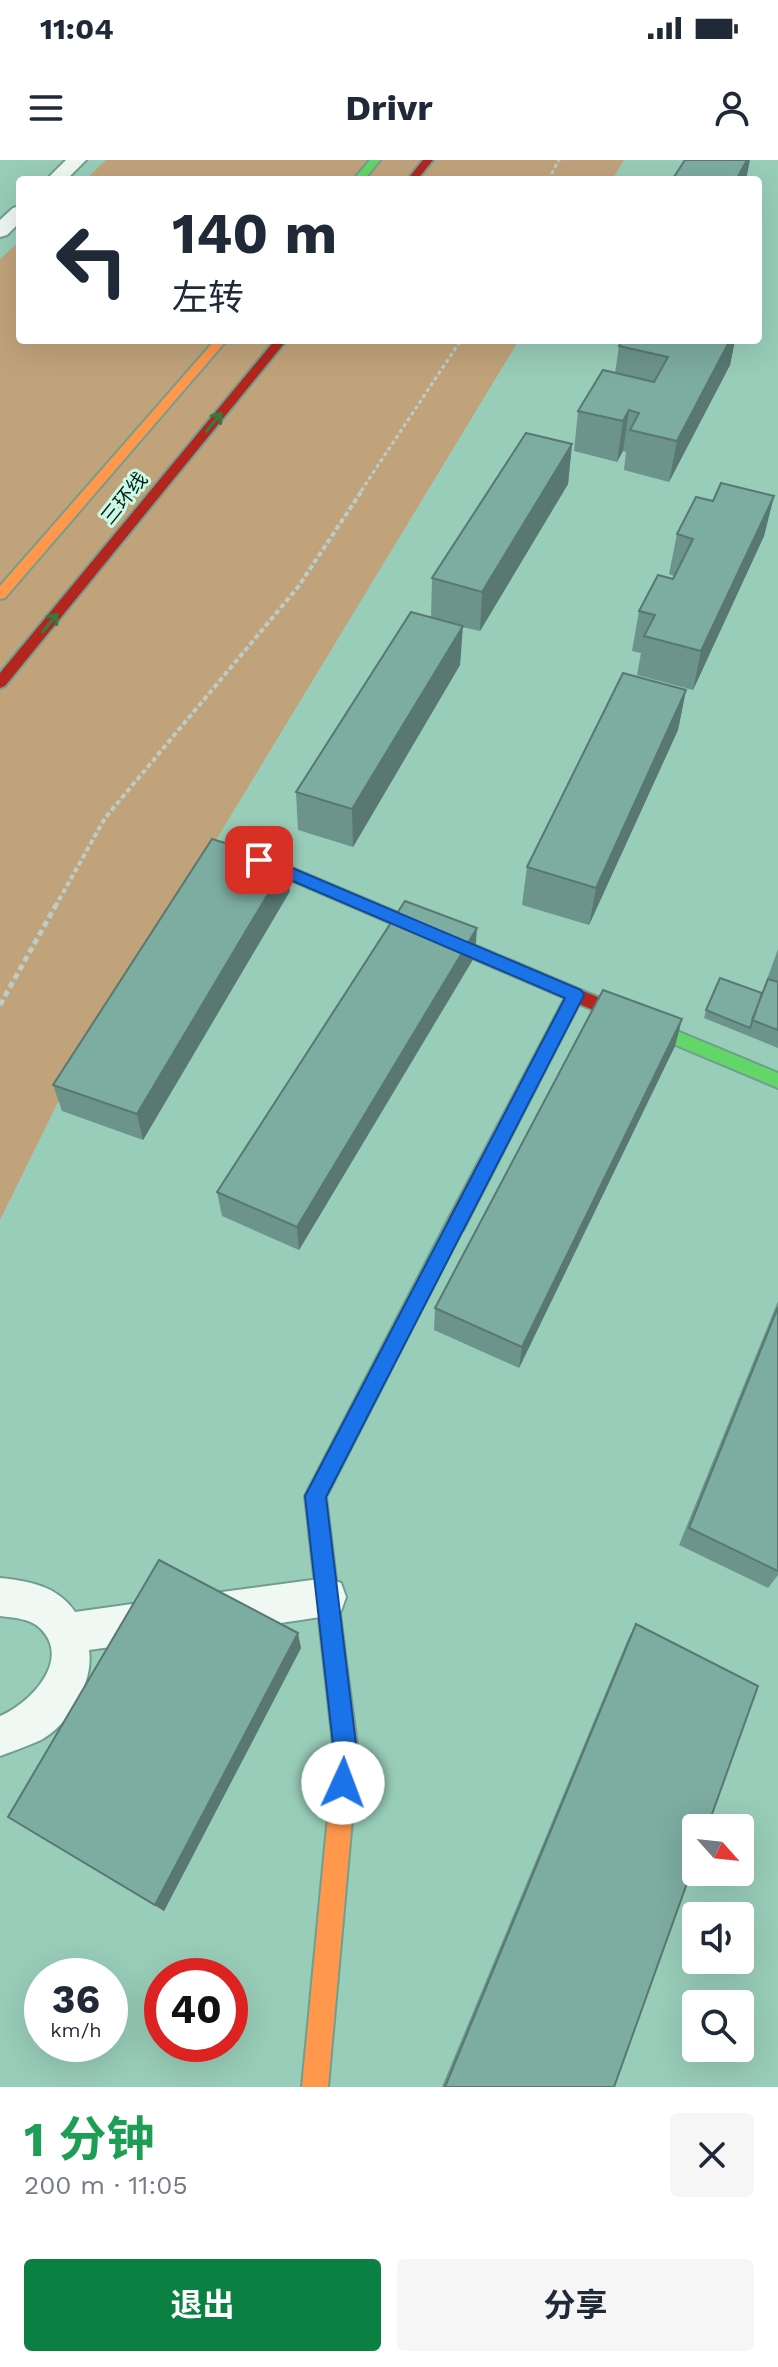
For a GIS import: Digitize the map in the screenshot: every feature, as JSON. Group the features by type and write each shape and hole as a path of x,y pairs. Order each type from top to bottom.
{"main road":[{"path":"361,176 375,160"},
{"path":"415,176 428,160"},
{"name":"三环线","path":"0,595 218,344"},
{"name":"三环线","path":"0,683 278,344"},
{"path":"11,554 136,439"},
{"path":"0,691 26,652"},
{"path":"259,860 778,1081"},
{"path":"315,2087 346,1753 315,1496 575,995"}],"street":[{"path":"59,176 77,160"},
{"path":"0,231 16,216"},
{"path":"0,1597 19,1597 40,1603 56,1615 66,1633 70,1655 67,1679 56,1701 40,1720 19,1732 0,1736"},
{"path":"66,1633 327,1597"}],"path":[{"path":"0,1005 105,818 298,587 458,344"}],"shaded area":[{"path":"106,160 624,160 614,176 89,176"},
{"path":"16,245 16,344 517,344 62,1094 0,1220 0,259"}],"building":[{"path":"685,160 747,160 738,176 675,176"},
{"path":"728,344 677,441 630,430 639,413 629,410 623,421 578,411 603,370 654,382 668,357 619,346"},
{"path":"526,433 572,444 482,592 432,578"},
{"path":"721,483 774,496 701,651 644,636 655,615 639,611 658,575 673,579 693,539 677,534 696,497 713,501"},
{"path":"411,612 463,626 352,809 296,792"},
{"path":"623,673 686,690 596,888 527,867"},
{"path":"212,839 287,862 137,1114 53,1085"},
{"path":"405,901 477,928 297,1227 217,1192"},
{"path":"720,978 762,993 750,1028 706,1010"},
{"path":"768,979 778,982 778,1030 752,1020"},
{"path":"603,990 682,1019 522,1347 435,1308"},
{"path":"778,1307 778,1571 689,1528"},
{"path":"159,1560 298,1633 155,1905 8,1817"},
{"path":"636,1624 758,1686 712,1814 682,1814 682,1886 686,1886 614,2087 445,2087"}],"traffic: fast":[{"path":"361,176 375,160"},
{"path":"653,1028 778,1081"},
{"path":"333,1646 315,1496 456,1224"}],"traffic: slow":[{"path":"0,595 218,344"},
{"path":"315,2087 346,1753 333,1646"}],"traffic: jam":[{"path":"415,176 428,160"},
{"path":"0,683 278,344"},
{"path":"259,860 653,1028"},
{"path":"456,1224 575,995"}],"route":[{"path":"259,860 575,995 315,1496 346,1753 343,1783"}]}
